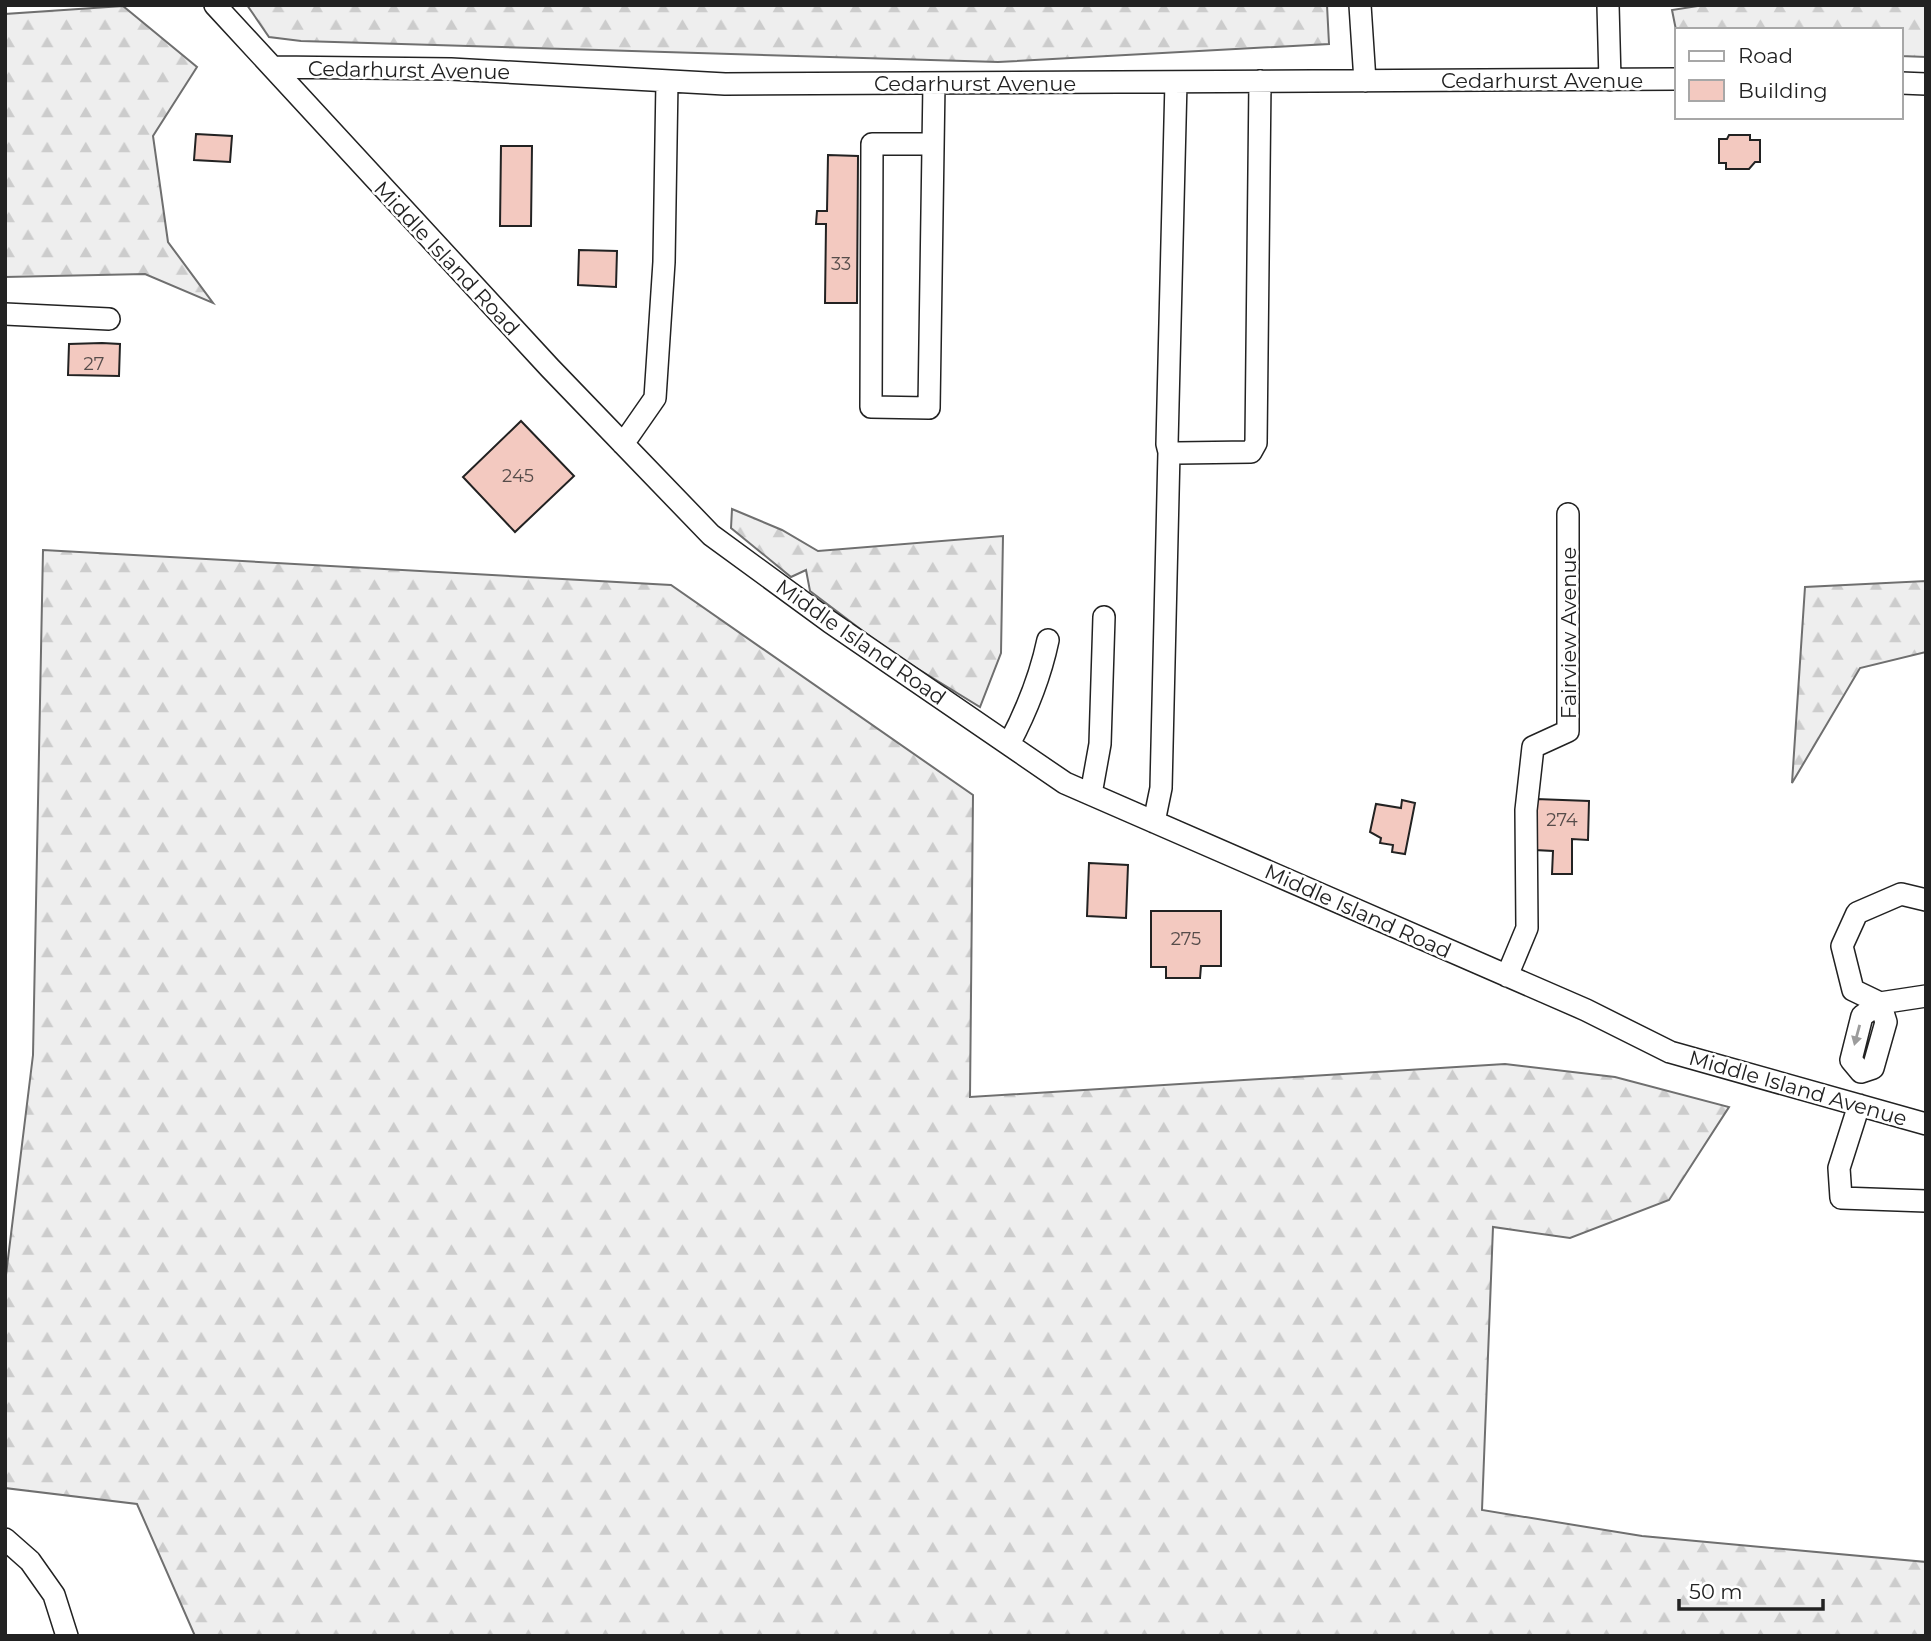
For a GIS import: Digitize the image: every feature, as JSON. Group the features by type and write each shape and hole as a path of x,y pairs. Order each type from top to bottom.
{"street":[{"name":"Middle Island Road","path":"215,5 375,181 712,535 830,622 1065,783 1586,1010 1670,1052"},
{"path":"1360,5 1365,81"},
{"path":"1608,5 1610,80"},
{"name":"Cedarhurst Avenue","path":"274,67 451,69 725,84 1675,79"},
{"path":"623,444 655,398 664,262 667,80"},
{"path":"1169,452 1251,452 1256,443 1260,81"},
{"path":"1154,822 1161,788 1176,82"},
{"path":"932,144 872,144 871,407 929,408 934,83"},
{"path":"1903,83 1926,83"},
{"path":"5,314 109,319"},
{"name":"Fairview Avenue","path":"1507,976 1527,929 1526,810 1533,747 1568,732 1568,514"},
{"path":"1091,794 1100,744 1104,617"},
{"path":"1009,744 1041,674 1048,640"},
{"path":"1880,1003 1853,989 1842,946 1857,913 1901,894 1926,900"},
{"path":"1926,996 1880,1003 1862,1016 1851,1060 1861,1072 1839,1168 1841,1198 1926,1201"},
{"name":"Middle Island Avenue","path":"1670,1052 1926,1124"},
{"path":"5,1539 30,1561 54,1595 67,1636"}],"green space":[{"path":"247,5 1327,5 1329,44 998,62 301,41 269,37"},
{"path":"1704,5 1926,5 1926,57 1903,56 1903,28 1676,28 1672,10"},
{"path":"123,6 197,67 153,136 168,242 213,303 145,274 5,277 5,14"},
{"path":"732,509 782,530 818,551 1003,536 1001,653 980,707 892,653 810,591 806,570 791,577 731,528"},
{"path":"43,550 671,585 973,795 970,1097 1505,1064 1615,1077 1729,1107 1669,1200 1570,1238 1493,1227 1482,1510 1642,1536 1926,1562 1926,1636 195,1636 137,1504 5,1488 5,1283 33,1055"},
{"path":"1926,581 1926,652 1860,668 1792,783 1805,587"}],"building":[{"path":"196,134 232,136 230,162 194,160"},
{"path":"1729,135 1750,135 1750,140 1760,140 1760,162 1755,162 1749,169 1726,169 1726,163 1719,163 1719,139 1727,139"},
{"path":"501,146 532,146 531,226 500,226"},
{"path":"828,155 858,156 857,303 825,303 826,224 816,224 817,211 827,211"},
{"path":"579,250 617,251 616,287 578,285"},
{"path":"69,344 120,344 119,376 68,375"},
{"path":"521,421 574,476 515,532 463,477"},
{"path":"1536,799 1589,801 1588,840 1572,839 1572,874 1552,874 1553,851 1535,850"},
{"path":"1402,800 1415,803 1405,854 1392,852 1393,845 1380,843 1381,838 1370,832 1376,804 1401,808"},
{"path":"1089,863 1128,865 1126,918 1087,916"},
{"path":"1151,911 1221,911 1221,966 1201,966 1200,978 1166,978 1166,967 1151,967"}]}
